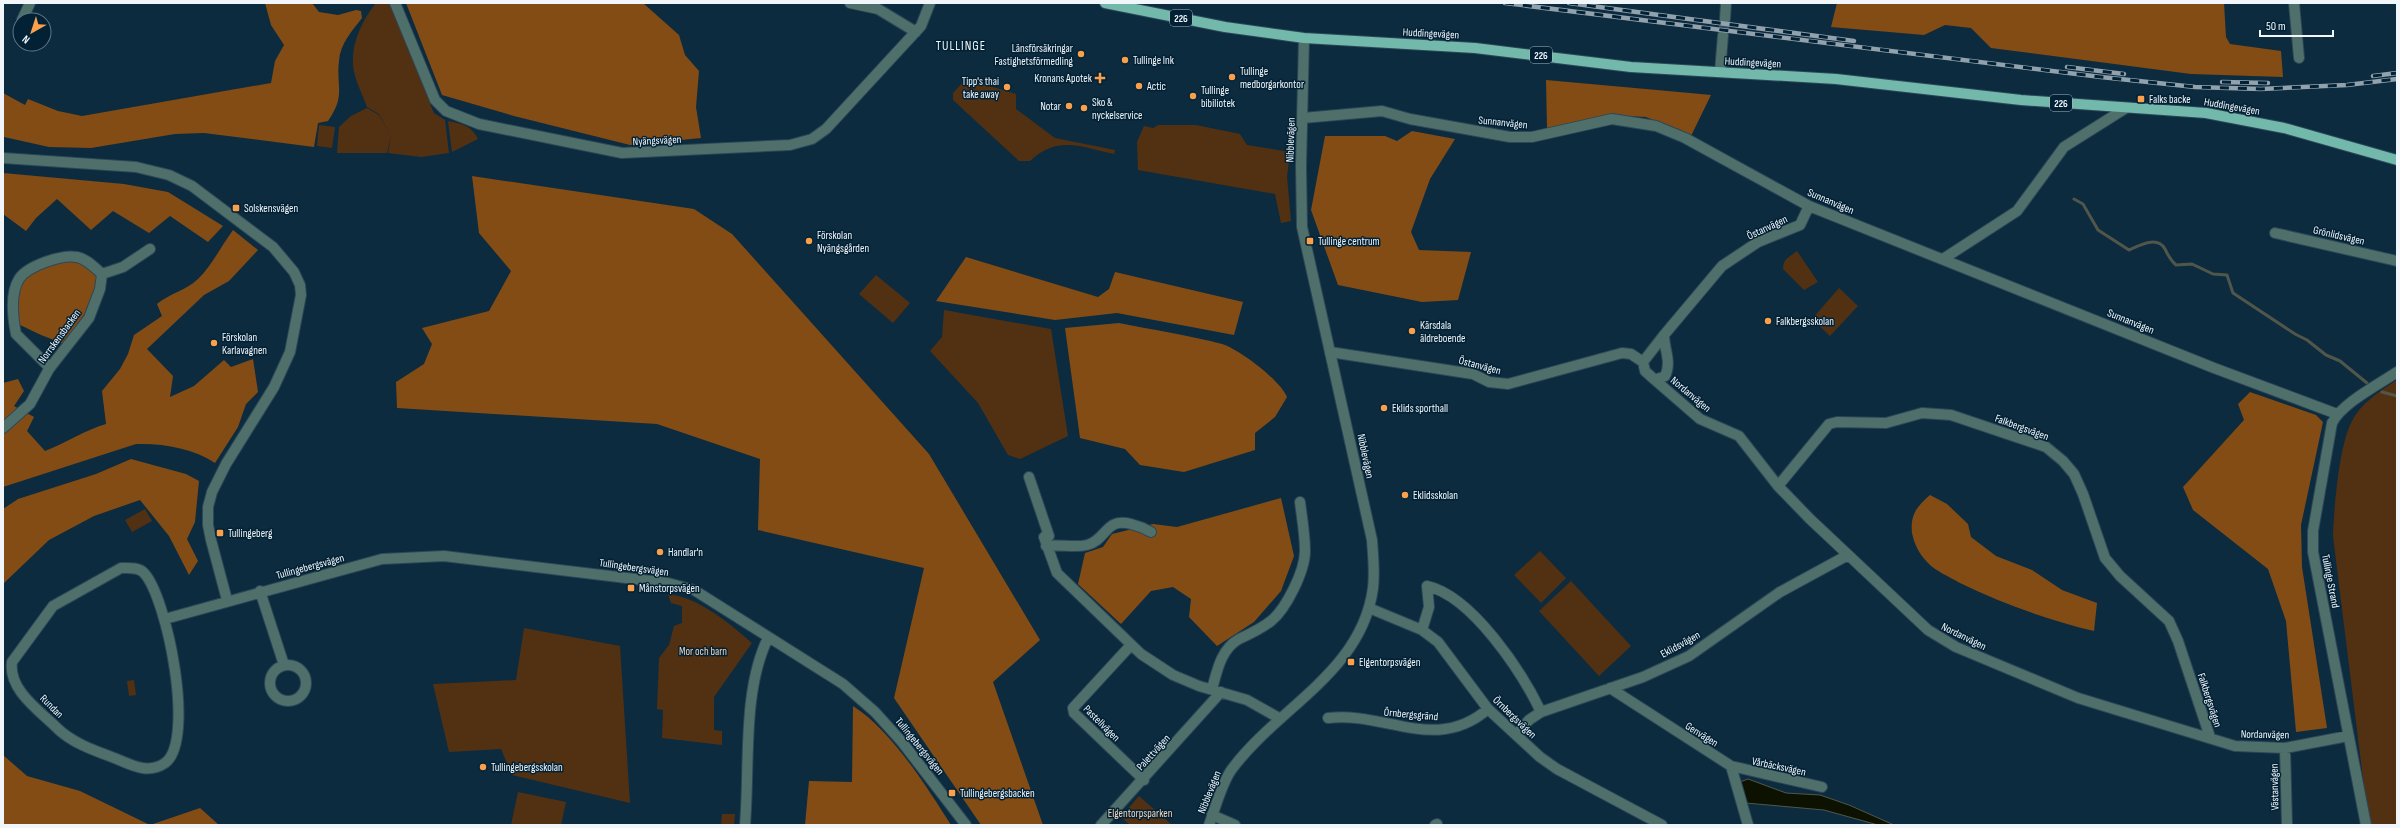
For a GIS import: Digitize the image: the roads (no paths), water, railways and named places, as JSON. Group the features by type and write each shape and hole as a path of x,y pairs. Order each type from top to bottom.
{"main road":[{"name":"Huddingevägen","path":"1106,3 1225,27 1304,38 1475,48 1631,67 1836,79 2021,100 2126,108 2191,111 2284,128 2397,160"}],"street":[{"name":"Nyängsvägen","path":"395,3 435,100 446,111 478,124 622,154 790,145 812,139 826,129 916,32 924,22 930,3"},
{"path":"850,3 878,9 916,32"},
{"path":"1725,19 1726,3"},
{"path":"2294,3 2299,58"},
{"path":"1720,72 1723,35"},
{"name":"Nibblevägen","path":"1211,820 1231,770 1279,718 1334,670 1350,648 1369,608 1373,588 1372,540 1302,227 1301,166 1304,38"},
{"path":"1943,259 2017,211 2064,147 2126,108"},
{"name":"Sunnanvägen","path":"1303,118 1382,111 1424,122 1510,137 1532,137 1612,120 1629,121 1656,126 1685,138 1809,206 2214,368 2337,414"},
{"path":"3,158 136,167 169,175 192,186 273,247 294,272 300,285 301,295 290,352 274,387 226,464 212,492 208,507 208,525 211,540 228,600"},
{"name":"Östanvägen","path":"1330,352 1473,374 1489,382 1508,384 1622,353 1631,354 1643,362 1722,266 1758,242 1800,225 1809,206"},
{"name":"Grönlidsvägen","path":"2276,233 2397,261"},
{"path":"50,368 16,334 14,297 18,280 36,266 54,260 76,256 84,259 102,274 123,267 150,249"},
{"name":"Norrskensbacken","path":"3,428 30,404 50,368 89,318 100,289 102,274"},
{"path":"1643,362 1645,371 1655,380 1665,376 1669,369 1669,364 1664,348 1664,335"},
{"path":"2337,414 2397,372"},
{"name":"Nordanvägen","path":"1655,380 1700,419 1739,436 1778,486 1848,555 1928,630 1956,647 2078,698 2210,737 2234,746 2285,748 2317,744 2348,736"},
{"name":"Falkbergsvägen","path":"1778,486 1829,424 1837,422 1886,423 1922,413 1935,413 1951,415 2046,447 2063,461 2074,474 2084,494 2105,558 2120,576 2169,621 2178,641 2210,737"},
{"name":"Tullinge Strand","path":"2337,414 2332,423 2312,542 2366,825"},
{"path":"1029,477 1049,536 1044,537 1046,546 1057,573 1131,645 1152,662 1173,675 1247,700 1279,718"},
{"path":"1217,690 1227,649 1237,640 1272,620 1288,598 1297,580 1304,561 1305,551 1300,502"},
{"path":"1046,546 1059,544 1085,546 1096,542 1112,524 1120,522 1144,527 1150,532"},
{"name":"Eklidsvägen","path":"1516,735 1529,720 1541,712 1642,677 1689,656 1780,592 1848,555"},
{"name":"Tullingebergsvägen","path":"165,619 260,591 382,559 444,556 668,583 694,590 714,601 768,638 843,684 875,712 902,742 966,825"},
{"name":"Rundan","path":"121,568 131,568 143,572 150,581 165,619 179,698 179,711 176,744 174,750 166,762 154,769 138,768 78,743 63,733 16,686 11,672 12,662 53,606 121,568"},
{"path":"1422,630 1429,607 1427,586 1448,593 1472,613 1488,631 1525,684 1541,712"},
{"path":"260,591 284,665"},
{"name":"Örnbergsvägen","path":"1369,608 1422,630 1438,642 1453,659 1488,709 1540,757 1557,768 1662,825"},
{"path":"745,825 753,680 761,653 768,638"},
{"name":"Pastellvägen","path":"1131,645 1074,708 1074,713 1144,780"},
{"name":"Genvägen","path":"1610,688 1731,766"},
{"name":"Palettvägen","path":"1101,825 1144,780 1217,690"},
{"name":"Örnbergsgränd","path":"1328,718 1347,717 1403,728 1450,729 1468,723 1488,709"},
{"name":"Västanvägen","path":"2285,748 2287,825"},
{"path":"1731,766 1748,825"},
{"name":"Vårbäcksvägen","path":"1731,766 1822,787"},
{"path":"1211,820 1235,825"}],"waterway":[{"path":"2074,199 2083,204 2098,230 2129,250 2143,244 2153,242 2157,243 2162,245 2176,265 2192,264 2213,274 2227,275 2233,293 2295,334 2307,340 2326,355 2340,361 2367,383"},
{"path":"2382,392 2397,396"}],"tunnel":[{"path":"1723,35 1725,19"}],"railway":[{"path":"1505,3 2101,77 2195,87 2261,89 2347,85 2397,79"},
{"path":"1569,3 1854,41"},
{"path":"2067,67 2124,74"},
{"path":"2373,76 2397,73"},
{"path":"2222,82 2268,83"}],"place":[{"name":"Länsförsäkringar Fastighetsförmedling","path":"1081,54"},
{"name":"Tullinge Ink","path":"1125,60"},
{"name":"Tullinge medborgarkontor","path":"1232,77"},
{"name":"Kronans Apotek","path":"1100,78"},
{"name":"Actic","path":"1139,86"},
{"name":"Tipp's thai take away","path":"1007,87"},
{"name":"Tullinge bibiliotek","path":"1193,96"},
{"name":"Falks backe","path":"2141,99"},
{"name":"Notar","path":"1069,106"},
{"name":"Sko & nyckelservice","path":"1084,108"},
{"name":"Solskensvägen","path":"236,208"},
{"name":"Förskolan Nyängsgården","path":"809,241"},
{"name":"Tullinge centrum","path":"1310,241"},
{"name":"Falkbergsskolan","path":"1768,321"},
{"name":"Kärsdala äldreboende","path":"1412,331"},
{"name":"Förskolan Karlavagnen","path":"214,343"},
{"name":"Eklids sporthall","path":"1384,408"},
{"name":"Eklidsskolan","path":"1405,495"},
{"name":"Tullingeberg","path":"220,533"},
{"name":"Handlar'n","path":"660,552"},
{"name":"Månstorpsvägen","path":"631,588"},
{"name":"Elgentorpsvägen","path":"1351,662"},
{"name":"Tullingebergsskolan","path":"483,767"},
{"name":"Tullingebergsbacken","path":"952,793"}],"district":[{"name":"TULLINGE","path":"961,45"}],"park label":[{"name":"Mor och barn","path":"703,651"},
{"name":"Elgentorpsparken","path":"1140,813"}]}
